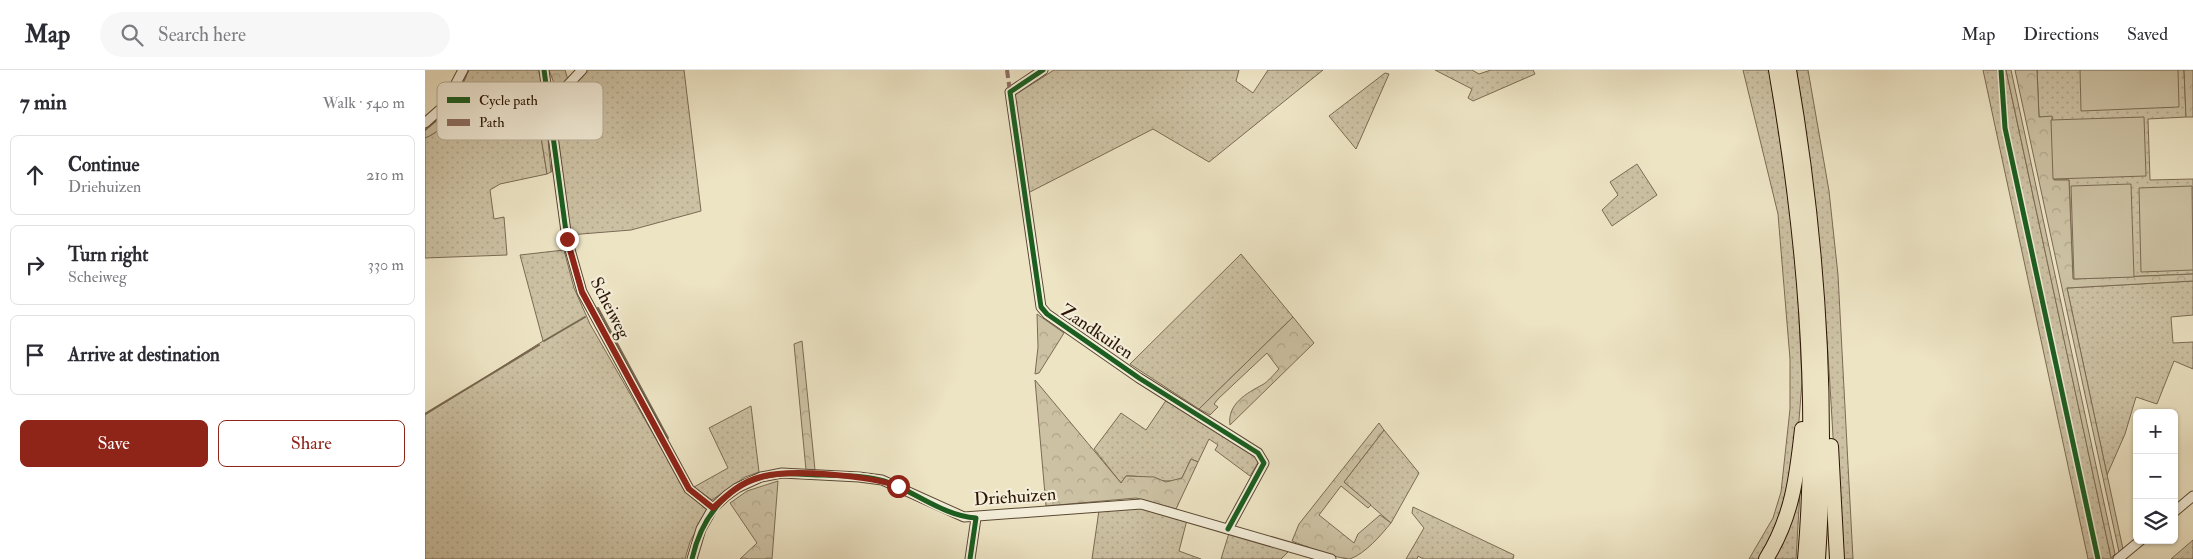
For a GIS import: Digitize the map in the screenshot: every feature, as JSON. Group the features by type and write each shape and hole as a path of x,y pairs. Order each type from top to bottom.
{"highway":[{"path":"1777,70 1801,239 1810,384 1805,559"},
{"path":"1789,70 1813,236 1822,363 1823,444 1817,559"},
{"path":"1822,363 1827,381 1837,559"},
{"path":"1767,559 1782,531 1793,501 1810,384"}],"street":[{"path":"457,82 463,70"},
{"path":"571,82 582,70"},
{"name":"Zandkuilen","path":"1043,70 1010,92 1041,307 1047,314 1139,378 1258,452 1264,463 1229,529"},
{"path":"425,123 437,112"},
{"name":"Scheiweg","path":"554,140 567,239 582,292 689,489 713,508"},
{"name":"Driehuizen","path":"713,508 726,496 746,483 761,477 782,474 859,477 882,480 964,517 976,518 1128,503 1151,506 1331,559"},
{"path":"2178,509 2193,496"},
{"path":"692,559 701,529 713,508"},
{"path":"970,559 976,518"},
{"path":"2119,559 2136,544"}],"green space":[{"path":"469,70 539,70 542,82 463,82"},
{"path":"540,70 542,70 544,82 542,82"},
{"path":"549,70 565,70 568,80 554,82"},
{"path":"587,70 684,70 701,211 631,230 569,235 558,140 603,140 603,82 577,82"},
{"path":"1054,70 1239,70 1236,81 1253,93 1268,70 1323,70 1209,162 1153,129 1028,193 1015,95"},
{"path":"1435,70 1472,70 1479,74 1491,70 1533,70 1535,74 1473,101 1468,98 1472,89"},
{"path":"1743,70 1769,70 1787,185 1797,275 1802,382 1795,471 1763,559 1749,559 1773,518 1781,492 1790,409 1790,359 1778,214"},
{"path":"1796,70 1808,70 1829,191 1838,275 1853,559 1840,559 1820,253 1806,131"},
{"path":"1983,70 1999,70 2003,129 2095,559 2088,559"},
{"path":"2003,70 2006,70 2111,557 2115,555 2114,559 2099,559 2006,123"},
{"path":"2006,70 2011,70 2115,554 2111,558"},
{"path":"2015,70 2037,70 2039,117 2052,116 2054,180 2069,180 2073,279 2193,274 2193,281 2067,288 2123,549 2119,552"},
{"path":"2037,70 2184,70 2186,117 2148,119 2150,180 2193,179 2193,274 2073,279 2069,180 2054,180 2052,117 2039,117"},
{"path":"2080,70 2178,70 2179,107 2081,111"},
{"path":"2184,70 2193,70 2193,117 2186,117"},
{"path":"1385,73 1389,74 1356,149 1329,116"},
{"path":"2144,117 2146,176 2053,179 2051,120"},
{"path":"437,121 437,131 425,138 425,130"},
{"path":"437,131 437,140 542,140 547,174 500,184 490,190 494,219 504,217 507,255 425,258 425,138"},
{"path":"542,140 548,140 551,172 547,174"},
{"path":"550,140 555,170 551,172 552,159"},
{"path":"1637,164 1657,195 1612,226 1602,210 1618,195 1610,182"},
{"path":"2131,184 2134,277 2074,279 2071,186"},
{"path":"2192,186 2193,270 2141,272 2139,188"},
{"path":"564,250 574,288 590,324 687,493 707,510 690,542 685,559 425,559 425,415 543,341 520,255"},
{"path":"1241,254 1293,317 1199,409 1130,364"},
{"path":"2193,281 2193,315 2171,317 2173,343 2193,342 2193,369 2174,361 2157,404 2136,397 2125,434 2107,475 2067,288"},
{"path":"1037,314 1064,333 1039,373 1035,374 1038,347"},
{"path":"1293,317 1314,343 1230,425 1232,411 1239,400 1266,382 1279,369 1267,353 1218,399 1214,404 1218,407 1210,415 1199,409"},
{"path":"802,341 815,470 806,470 794,344"},
{"path":"1035,380 1121,483 1126,476 1154,477 1166,482 1182,478 1191,459 1198,462 1176,509 1136,498 1046,506"},
{"path":"1167,399 1258,456 1259,461 1250,476 1215,450 1218,445 1209,439 1198,462 1191,459 1182,478 1162,481 1126,476 1121,483 1094,449 1121,413 1146,430"},
{"path":"751,406 759,472 745,477 712,500 694,487 728,468 709,428"},
{"path":"1379,423 1384,430 1344,482 1371,505 1368,508 1341,486 1319,515 1354,543 1358,534 1380,515 1391,523 1367,548 1350,559 1330,555 1292,541 1299,524"},
{"path":"1384,430 1419,473 1391,523 1344,482"},
{"path":"1802,458 1796,559 1769,559"},
{"path":"778,481 772,559 740,559 757,543 730,503 747,491"},
{"path":"1134,506 1187,520 1179,551 1201,559 1092,559 1099,510"},
{"path":"1413,507 1514,555 1513,559 1423,559 1418,556 1417,559 1406,559 1424,528 1412,513"},
{"path":"1229,533 1289,551 1281,559 1221,559"},
{"path":"2193,540 2193,559 2171,559"}],"water":[{"path":"467,70 464,82 461,82"}],"waterway":[{"path":"425,130 437,120"},
{"path":"598,308 668,438"},
{"path":"544,341 585,317"},
{"path":"425,414 539,345"}],"marked path":[{"path":"1007,70 1010,92"}],"cycle path":[{"path":"544,70 546,82"},
{"path":"1043,70 1010,92 1041,307 1047,314 1139,378 1258,453 1264,463 1228,529"},
{"path":"2001,70 2005,128 2098,559"},
{"path":"554,140 567,239 582,292 689,489 713,508"},
{"path":"692,559 703,527 722,501 734,490 748,482 781,474 854,476 877,479 895,485 952,513 976,518 970,559"}],"route":[{"path":"567,239 573,266 582,292 689,489 694,494 713,508 726,496 746,483 761,477 782,474 859,477 882,480 898,486"}]}
